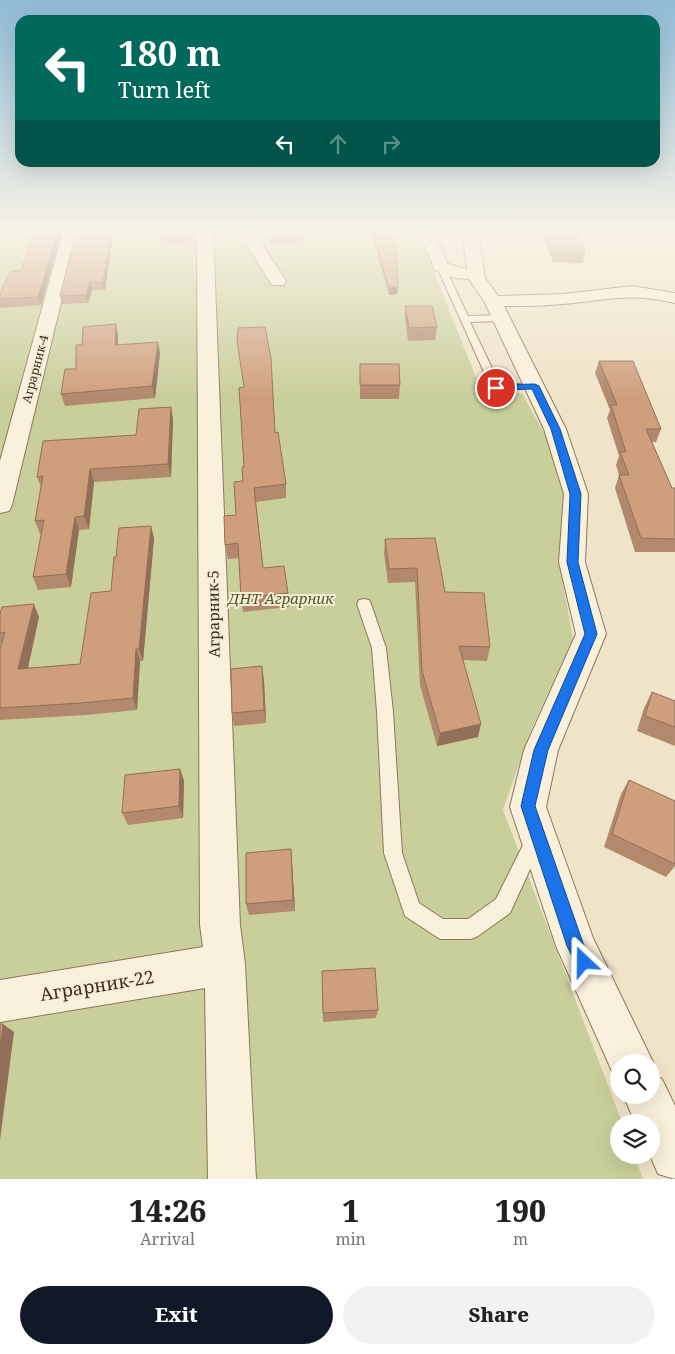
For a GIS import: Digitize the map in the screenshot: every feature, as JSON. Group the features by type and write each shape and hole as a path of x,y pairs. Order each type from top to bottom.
{"street":[{"name":"Аграрник-4","path":"0,505 57,287"},
{"name":"Аграрник-5","path":"206,287 220,925 210,967 232,1179"},
{"path":"483,287 498,309 555,429 576,494 572,562 591,634 541,750 528,806 576,946 627,1054"},
{"path":"498,309 619,290 658,293 675,298"},
{"name":"Аграрник-22","path":"0,1001 210,967"},
{"path":"650,1104 675,1157"}],"lane":[{"path":"450,287 496,388 535,386"},
{"path":"464,319 498,309"},
{"path":"364,604 379,648 385,712 393,853 412,909 440,929 471,929 503,906 538,833"}],"green space":[{"name":"ДНТ Аграрник","path":"0,287 440,287 483,395 522,393 544,433 569,502 559,561 573,639 531,730 503,810 610,1091 610,1104 615,1104 619,1114 610,1114 610,1164 637,1164 643,1179 0,1179"}],"building":[{"path":"3,287 41,287 38,297 0,299"},
{"path":"62,287 88,287 86,295 60,296"},
{"path":"405,306 432,306 437,327 409,328"},
{"path":"116,324 115,345 158,342 152,386 61,394 65,369 76,369 76,345 82,345 83,327"},
{"path":"265,327 271,358 275,433 278,432 286,484 254,488 263,568 284,566 288,593 241,598 238,543 225,545 224,516 236,515 234,482 243,481 242,467 244,467 239,388 244,387 237,340 238,328"},
{"path":"599,361 633,361 661,429 646,429 672,488 675,488 675,539 641,538 619,475 629,475 620,452 626,452 611,405 617,405"},
{"path":"360,364 399,364 400,385 360,385"},
{"path":"171,407 168,464 90,469 84,516 75,517 66,574 33,577 44,520 35,521 43,476 37,477 43,441 136,435 139,409"},
{"path":"151,526 139,649 136,649 133,698 0,708 0,649 5,632 0,633 0,613 2,607 34,604 18,669 80,664 91,593 111,591 119,528"},
{"path":"435,538 445,592 484,593 490,647 459,646 481,724 440,733 422,671 417,568 389,569 385,539"},
{"path":"262,666 264,710 232,713 231,669"},
{"path":"652,692 675,701 675,727 645,716"},
{"path":"180,769 179,806 122,813 125,775"},
{"path":"629,780 675,801 675,864 612,834"},
{"path":"291,849 293,900 246,904 246,853"},
{"path":"375,968 378,1010 323,1013 322,971"},
{"path":"0,1024 3,1024 0,1049"}],"route":[{"path":"496,388 535,386 555,429 576,494 572,562 591,634 541,750 528,806 576,946 584,962"}]}
